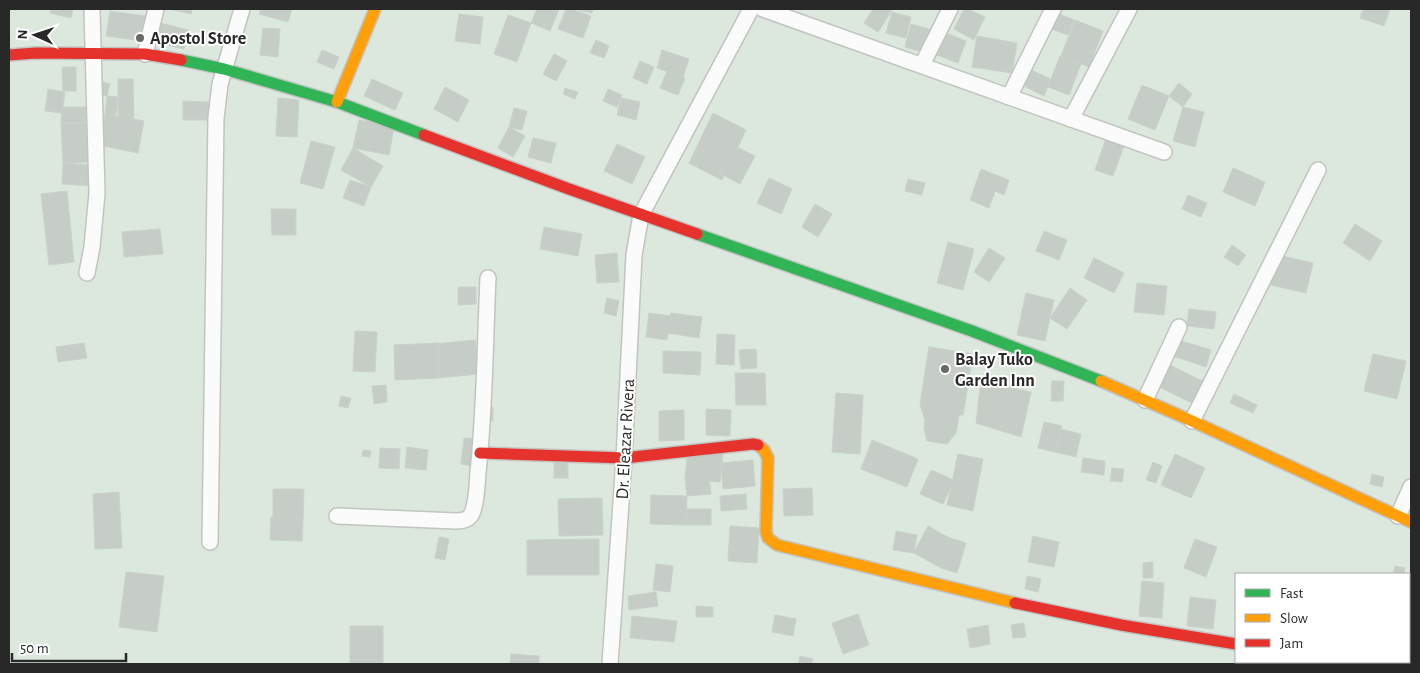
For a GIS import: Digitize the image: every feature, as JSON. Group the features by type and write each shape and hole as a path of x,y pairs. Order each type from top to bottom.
{"street":[{"path":"87,273 92,247 97,193 92,9"},
{"path":"145,54 156,9"},
{"path":"210,542 216,118 217,102 224,69 242,9"},
{"path":"337,102 375,9"},
{"name":"Dr. Eleazar Rivera","path":"610,664 624,458 634,254 640,214 751,9"},
{"path":"764,9 1164,152"},
{"path":"922,65 950,9"},
{"path":"1009,97 1053,9"},
{"path":"1071,119 1129,9"},
{"path":"9,55 145,54 173,58 224,69 337,102 640,214 972,331 1075,370 1192,421 1404,519 1411,487"},
{"path":"1192,421 1318,170"},
{"path":"337,516 456,521 469,518 474,503 480,453 488,278"},
{"path":"1145,400 1179,327"},
{"path":"480,453 624,458 688,450 759,445 766,452 768,458 766,532 768,538 777,545 1037,608 1181,636 1235,644"}],"building":[{"path":"51,9 73,9 71,18 50,13"},
{"path":"169,9 192,9 191,14"},
{"path":"261,9 292,9 288,22 259,14"},
{"path":"537,9 559,9 550,31 531,23"},
{"path":"566,9 591,16 583,38 558,29"},
{"path":"574,9 593,9 592,13"},
{"path":"873,9 893,9 878,32 864,23"},
{"path":"964,9 985,17 974,40 954,29"},
{"path":"1363,9 1390,9 1384,26 1360,18"},
{"path":"110,11 145,16 142,41 106,36"},
{"path":"892,12 911,17 906,38 886,33"},
{"path":"1055,12 1074,20 1068,35 1049,28"},
{"path":"459,14 483,17 480,44 455,41"},
{"path":"508,15 531,23 517,62 494,54"},
{"path":"1075,20 1103,31 1089,67 1061,56"},
{"path":"160,23 188,30 184,49 155,42"},
{"path":"911,24 932,30 926,53 905,47"},
{"path":"263,28 280,29 278,57 260,55"},
{"path":"946,33 966,41 958,63 937,55"},
{"path":"977,36 1017,43 1012,73 972,67"},
{"path":"596,40 609,46 604,58 590,53"},
{"path":"322,50 339,57 334,69 317,62"},
{"path":"662,50 689,59 683,77 657,68"},
{"path":"554,54 567,61 556,81 543,74"},
{"path":"1060,56 1081,64 1069,95 1048,87"},
{"path":"640,61 654,67 647,84 633,78"},
{"path":"62,67 76,67 76,91 63,91"},
{"path":"1031,70 1051,79 1044,96 1024,86"},
{"path":"667,71 685,78 678,95 660,88"},
{"path":"118,79 133,79 134,124 118,124"},
{"path":"372,79 403,93 395,110 364,96"},
{"path":"103,82 110,84 107,96 99,94"},
{"path":"1179,83 1192,94 1183,107 1169,96"},
{"path":"1142,85 1169,96 1155,130 1128,119"},
{"path":"445,87 469,100 458,122 434,109"},
{"path":"565,88 578,92 575,99 563,94"},
{"path":"48,89 65,92 62,113 45,111"},
{"path":"608,89 622,95 617,107 603,101"},
{"path":"107,96 118,97 116,115 105,114"},
{"path":"278,98 299,100 297,137 276,136"},
{"path":"621,98 640,102 636,120 617,115"},
{"path":"183,101 209,102 209,120 183,120"},
{"path":"62,107 86,107 86,123 61,123"},
{"path":"1183,107 1204,112 1195,147 1173,141"},
{"path":"514,108 527,111 522,130 509,127"},
{"path":"713,113 746,130 722,180 689,163"},
{"path":"105,114 144,121 138,153 99,145"},
{"path":"359,120 394,127 389,155 353,148"},
{"path":"61,123 88,123 89,162 63,163"},
{"path":"509,127 525,136 513,157 498,148"},
{"path":"1108,133 1126,140 1113,176 1095,170"},
{"path":"533,138 556,143 551,163 528,157"},
{"path":"311,141 335,147 323,189 300,183"},
{"path":"617,144 645,157 632,184 604,171"},
{"path":"733,145 755,156 740,184 719,173"},
{"path":"353,148 383,166 371,187 341,170"},
{"path":"63,163 94,165 93,186 62,184"},
{"path":"1233,168 1265,182 1255,206 1223,192"},
{"path":"981,169 1009,180 1004,195 995,191 989,208 970,200"},
{"path":"769,178 792,189 781,214 757,203"},
{"path":"908,179 925,183 922,195 905,191"},
{"path":"350,180 371,187 364,206 343,198"},
{"path":"67,191 74,262 49,265 41,194"},
{"path":"1188,195 1207,203 1201,217 1182,209"},
{"path":"815,204 832,214 818,237 802,227"},
{"path":"271,209 296,209 296,235 272,235"},
{"path":"1355,224 1382,241 1370,261 1343,243"},
{"path":"544,227 582,234 578,256 540,249"},
{"path":"160,229 163,254 124,257 122,232"},
{"path":"1044,231 1067,240 1059,260 1036,251"},
{"path":"948,242 974,249 963,290 937,283"},
{"path":"1232,245 1246,255 1238,266 1224,257"},
{"path":"989,248 1005,258 989,282 974,272"},
{"path":"617,253 619,282 597,283 595,255"},
{"path":"1278,255 1313,263 1306,293 1271,285"},
{"path":"1094,258 1124,273 1114,293 1084,278"},
{"path":"1137,283 1167,286 1164,315 1134,312"},
{"path":"458,287 476,287 476,304 458,305"},
{"path":"1070,288 1087,300 1067,329 1050,318"},
{"path":"1026,293 1054,300 1045,341 1017,335"},
{"path":"607,298 619,301 616,316 604,313"},
{"path":"1189,309 1216,312 1214,329 1187,326"},
{"path":"649,313 671,316 667,340 646,337"},
{"path":"671,313 702,317 699,338 668,333"},
{"path":"355,331 377,332 375,372 353,371"},
{"path":"717,334 735,335 734,365 716,364"},
{"path":"475,340 479,374 439,378 435,344"},
{"path":"1178,340 1211,350 1206,367 1173,356"},
{"path":"84,343 87,358 58,362 56,347"},
{"path":"438,343 439,378 395,380 394,345"},
{"path":"929,347 973,354 963,415 959,415 956,433 947,444 927,441 924,428 925,421 920,404"},
{"path":"756,349 757,368 741,369 739,350"},
{"path":"663,351 701,352 700,375 663,373"},
{"path":"1373,354 1406,361 1397,399 1364,391"},
{"path":"1168,364 1204,382 1194,404 1157,386"},
{"path":"735,373 765,373 766,405 736,405"},
{"path":"981,381 1031,392 1021,437 976,423"},
{"path":"1052,381 1064,381 1063,401 1051,401"},
{"path":"386,385 387,402 374,404 372,386"},
{"path":"836,393 863,395 860,454 832,452"},
{"path":"1234,394 1257,405 1253,413 1230,403"},
{"path":"341,396 351,398 348,408 339,406"},
{"path":"484,407 493,407 493,421 485,421"},
{"path":"706,409 731,410 730,436 706,435"},
{"path":"684,410 684,440 659,441 659,411"},
{"path":"1044,422 1062,426 1055,452 1038,448"},
{"path":"1061,429 1081,434 1076,457 1055,452"},
{"path":"464,438 476,439 473,466 461,464"},
{"path":"872,440 918,459 907,487 861,469"},
{"path":"407,447 428,450 426,470 405,468"},
{"path":"380,448 400,449 399,469 379,468"},
{"path":"363,450 371,451 370,457 362,456"},
{"path":"688,450 723,453 720,482 685,479"},
{"path":"958,454 983,459 973,511 947,505"},
{"path":"1175,454 1205,468 1191,498 1161,485"},
{"path":"1083,458 1105,461 1104,475 1081,472"},
{"path":"554,460 568,460 568,478 554,478"},
{"path":"753,460 755,486 723,489 721,463"},
{"path":"1153,462 1162,466 1156,483 1146,480"},
{"path":"1112,468 1124,469 1122,482 1110,481"},
{"path":"931,470 954,480 943,504 920,494"},
{"path":"1372,474 1384,477 1382,487 1370,484"},
{"path":"709,477 711,494 687,496 685,479"},
{"path":"812,488 813,515 784,516 783,489"},
{"path":"273,489 304,489 303,519 273,518"},
{"path":"119,492 122,548 95,549 93,494"},
{"path":"746,494 747,509 721,511 720,496"},
{"path":"651,495 687,496 686,525 650,524"},
{"path":"602,498 603,535 559,536 558,499"},
{"path":"686,509 711,509 711,525 686,525"},
{"path":"271,517 303,519 302,541 270,540"},
{"path":"730,526 759,528 757,563 728,561"},
{"path":"928,526 955,541 941,568 914,553"},
{"path":"896,531 917,535 914,553 893,550"},
{"path":"1033,536 1059,542 1054,567 1028,562"},
{"path":"439,537 449,539 445,560 435,558"},
{"path":"950,538 966,543 957,573 941,568"},
{"path":"599,539 599,575 527,575 527,540"},
{"path":"1195,539 1217,547 1206,577 1184,568"},
{"path":"1153,562 1153,578 1143,578 1143,563"},
{"path":"656,564 673,566 670,592 653,590"},
{"path":"1395,566 1405,568 1404,573 1393,573"},
{"path":"126,572 164,576 157,632 119,627"},
{"path":"1027,576 1041,579 1038,592 1025,589"},
{"path":"1142,581 1164,583 1162,618 1139,616"},
{"path":"656,592 658,606 629,610 628,596"},
{"path":"1190,597 1216,600 1213,629 1187,626"},
{"path":"696,606 713,607 713,617 696,617"},
{"path":"858,614 869,645 843,654 832,623"},
{"path":"775,615 796,619 793,636 772,632"},
{"path":"632,616 677,621 674,642 630,638"},
{"path":"1024,623 1026,637 1013,638 1011,625"},
{"path":"988,625 990,644 970,648 967,629"},
{"path":"350,626 383,626 383,664 350,664"},
{"path":"511,654 539,656 539,664 510,664"},
{"path":"800,656 813,659 811,664 798,664"}],"traffic: fast":[{"path":"181,60 224,69 337,102 424,135"},
{"path":"697,234 972,331 1101,381"}],"traffic: slow":[{"path":"337,102 375,9"},
{"path":"1101,381 1411,522"},
{"path":"758,445 764,450 768,458 766,532 768,538 777,545 1015,603"}],"traffic: jam":[{"path":"9,55 36,53 145,54 181,60"},
{"path":"424,135 697,234"},
{"path":"480,453 624,458 758,445"},
{"path":"1015,603 1121,625 1235,644"}],"place":[{"name":"Apostol Store","path":"140,38"},
{"name":"Balay Tuko Garden Inn","path":"945,369"}]}
